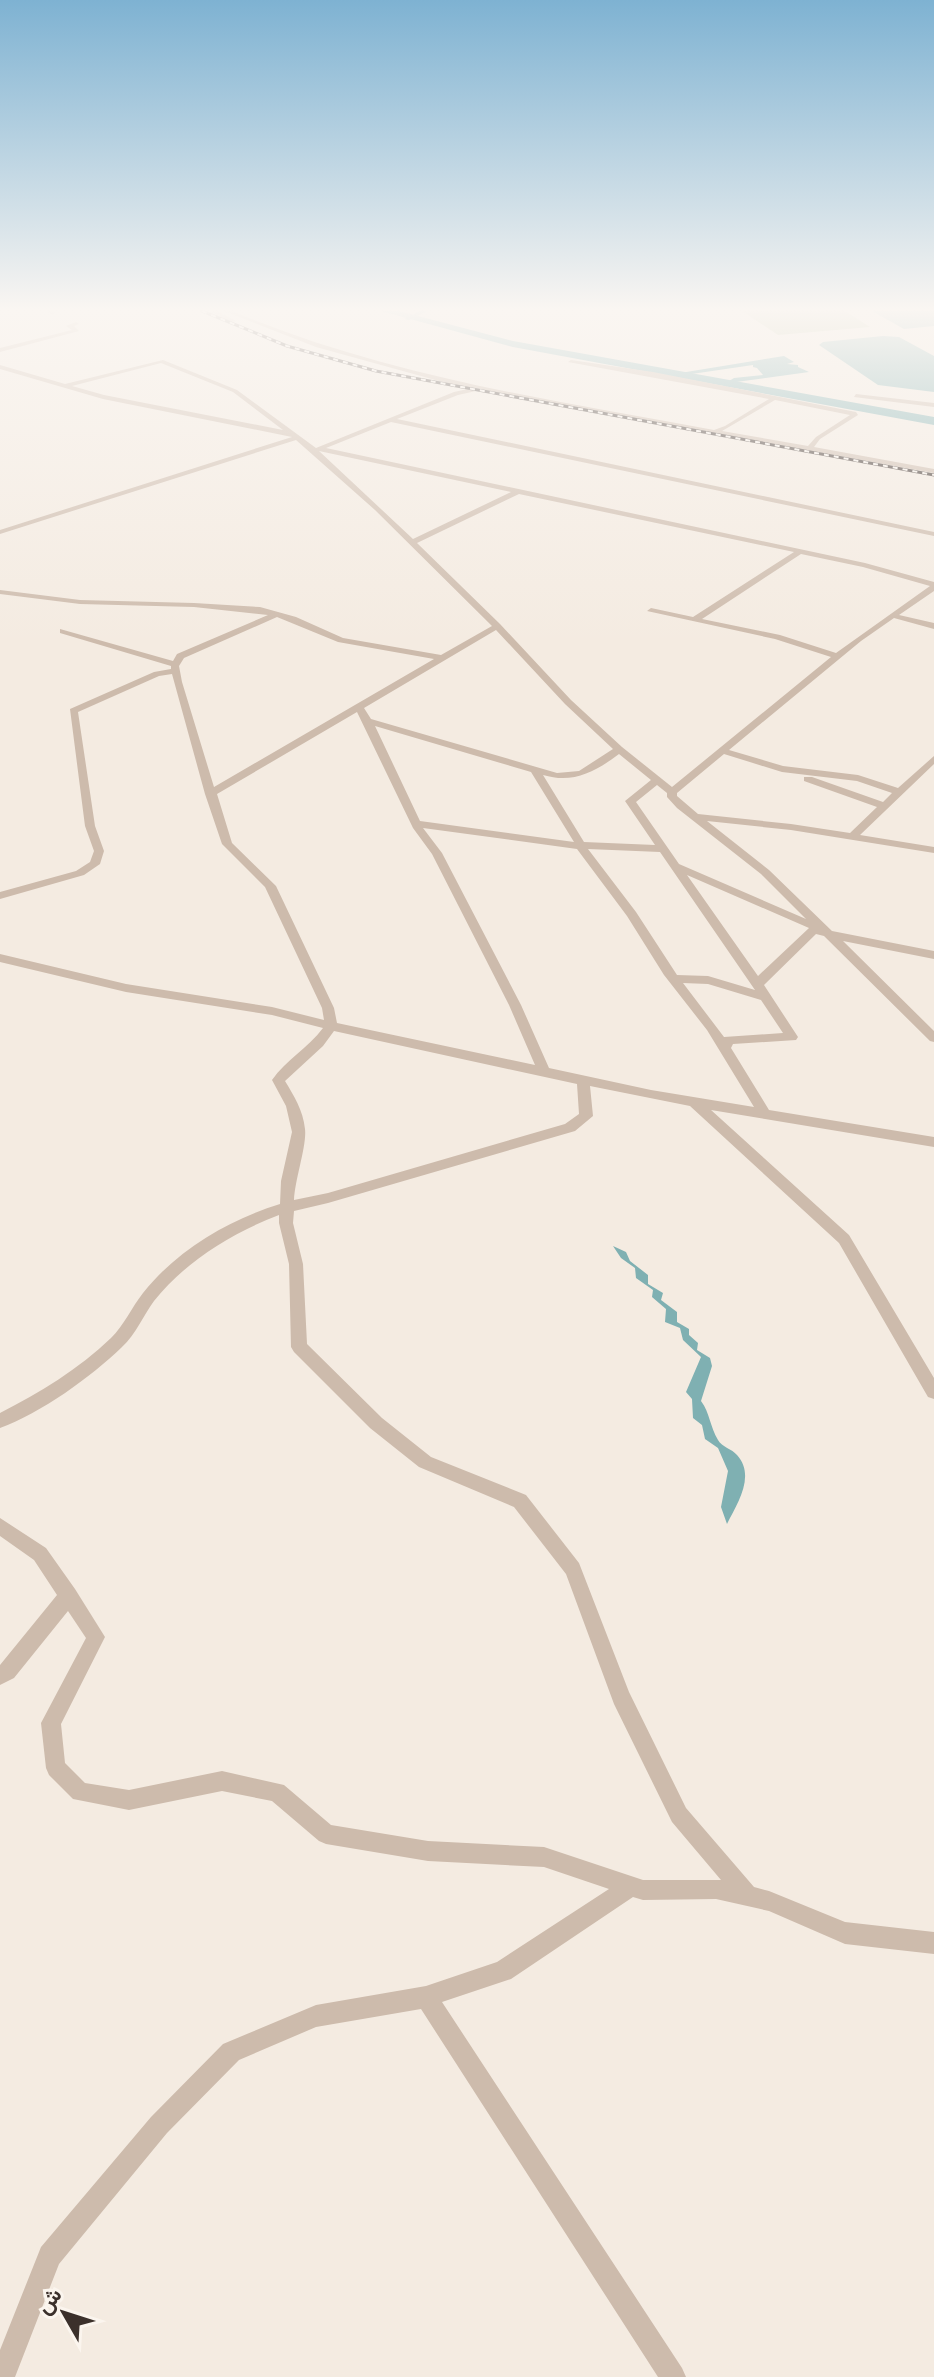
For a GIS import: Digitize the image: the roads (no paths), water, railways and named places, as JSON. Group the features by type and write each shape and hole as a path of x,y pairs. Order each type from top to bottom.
{"street":[{"path":"234,422 292,436"},
{"path":"275,422 316,450 413,542 532,665 619,749 672,792 672,797 695,817 765,872 934,1038"},
{"path":"316,450 386,422"},
{"path":"400,422 934,534"},
{"path":"659,422 934,471"},
{"path":"713,432 735,422"},
{"path":"809,449 818,438 843,422"},
{"path":"267,429 279,425"},
{"path":"0,532 292,436"},
{"path":"316,450 865,565 934,586"},
{"path":"413,542 516,492"},
{"path":"695,620 722,598 751,585 798,553"},
{"path":"672,792 838,656 934,586"},
{"path":"0,592 80,602 194,605 277,614 341,640 442,658"},
{"path":"651,611 777,637 838,656"},
{"path":"277,614 188,652 176,659 175,668 187,722 227,844 270,886 281,904 299,948 321,988 331,1026 320,1045 287,1067 278,1080 293,1106 299,1132 288,1181 286,1223 296,1264 299,1347 376,1423 425,1462 520,1501 573,1569 621,1697 679,1815 748,1896"},
{"path":"895,616 934,626"},
{"path":"210,794 497,626"},
{"path":"63,631 175,668"},
{"path":"0,896 80,873 95,864 99,851 90,826 73,711 175,668"},
{"path":"359,707 416,824 437,853 515,1005 544,1072"},
{"path":"368,721 556,776 576,777 619,749"},
{"path":"723,751 884,806"},
{"path":"852,837 934,759"},
{"path":"782,769 858,778 899,792"},
{"path":"535,770 581,845 632,914 674,979 712,1027 764,1113"},
{"path":"656,781 630,801 792,1037 729,1040 725,1047"},
{"path":"695,817 934,850"},
{"path":"416,824 581,845 663,849"},
{"path":"675,866 847,939 934,955"},
{"path":"757,984 814,930 821,930"},
{"path":"0,958 126,988 272,1011 694,1102 934,1142"},
{"path":"674,979 708,980 766,997"},
{"path":"0,1421 28,1408 80,1373 119,1339 152,1293 205,1243 287,1205 328,1198 570,1128 586,1116 583,1080"},
{"path":"694,1102 844,1239 934,1392"},
{"path":"0,1526 40,1554 96,1637 51,1723 56,1768 80,1792 129,1800 222,1781 277,1792 326,1834 428,1851 544,1857 643,1890 716,1889 769,1901 845,1933 934,1943"},
{"path":"0,1676 69,1595"},
{"path":"2,2377 50,2256 159,2125 231,2052 316,2016 426,1997 503,1971 632,1886"},
{"path":"426,1997 673,2377"}],"water":[{"path":"613,1246 626,1252 630,1261 648,1275 648,1284 663,1293 661,1300 677,1312 677,1322 689,1329 689,1335 698,1343 697,1350 710,1358 712,1366 701,1401 718,1440 737,1455 745,1472 740,1499 727,1524 721,1507 728,1471 718,1448 705,1439 702,1425 693,1418 692,1399 686,1392 701,1357 683,1340 680,1328 665,1322 666,1309 652,1297 653,1290 636,1278 635,1268 621,1258"}],"railway":[{"path":"649,422 934,475"}]}
